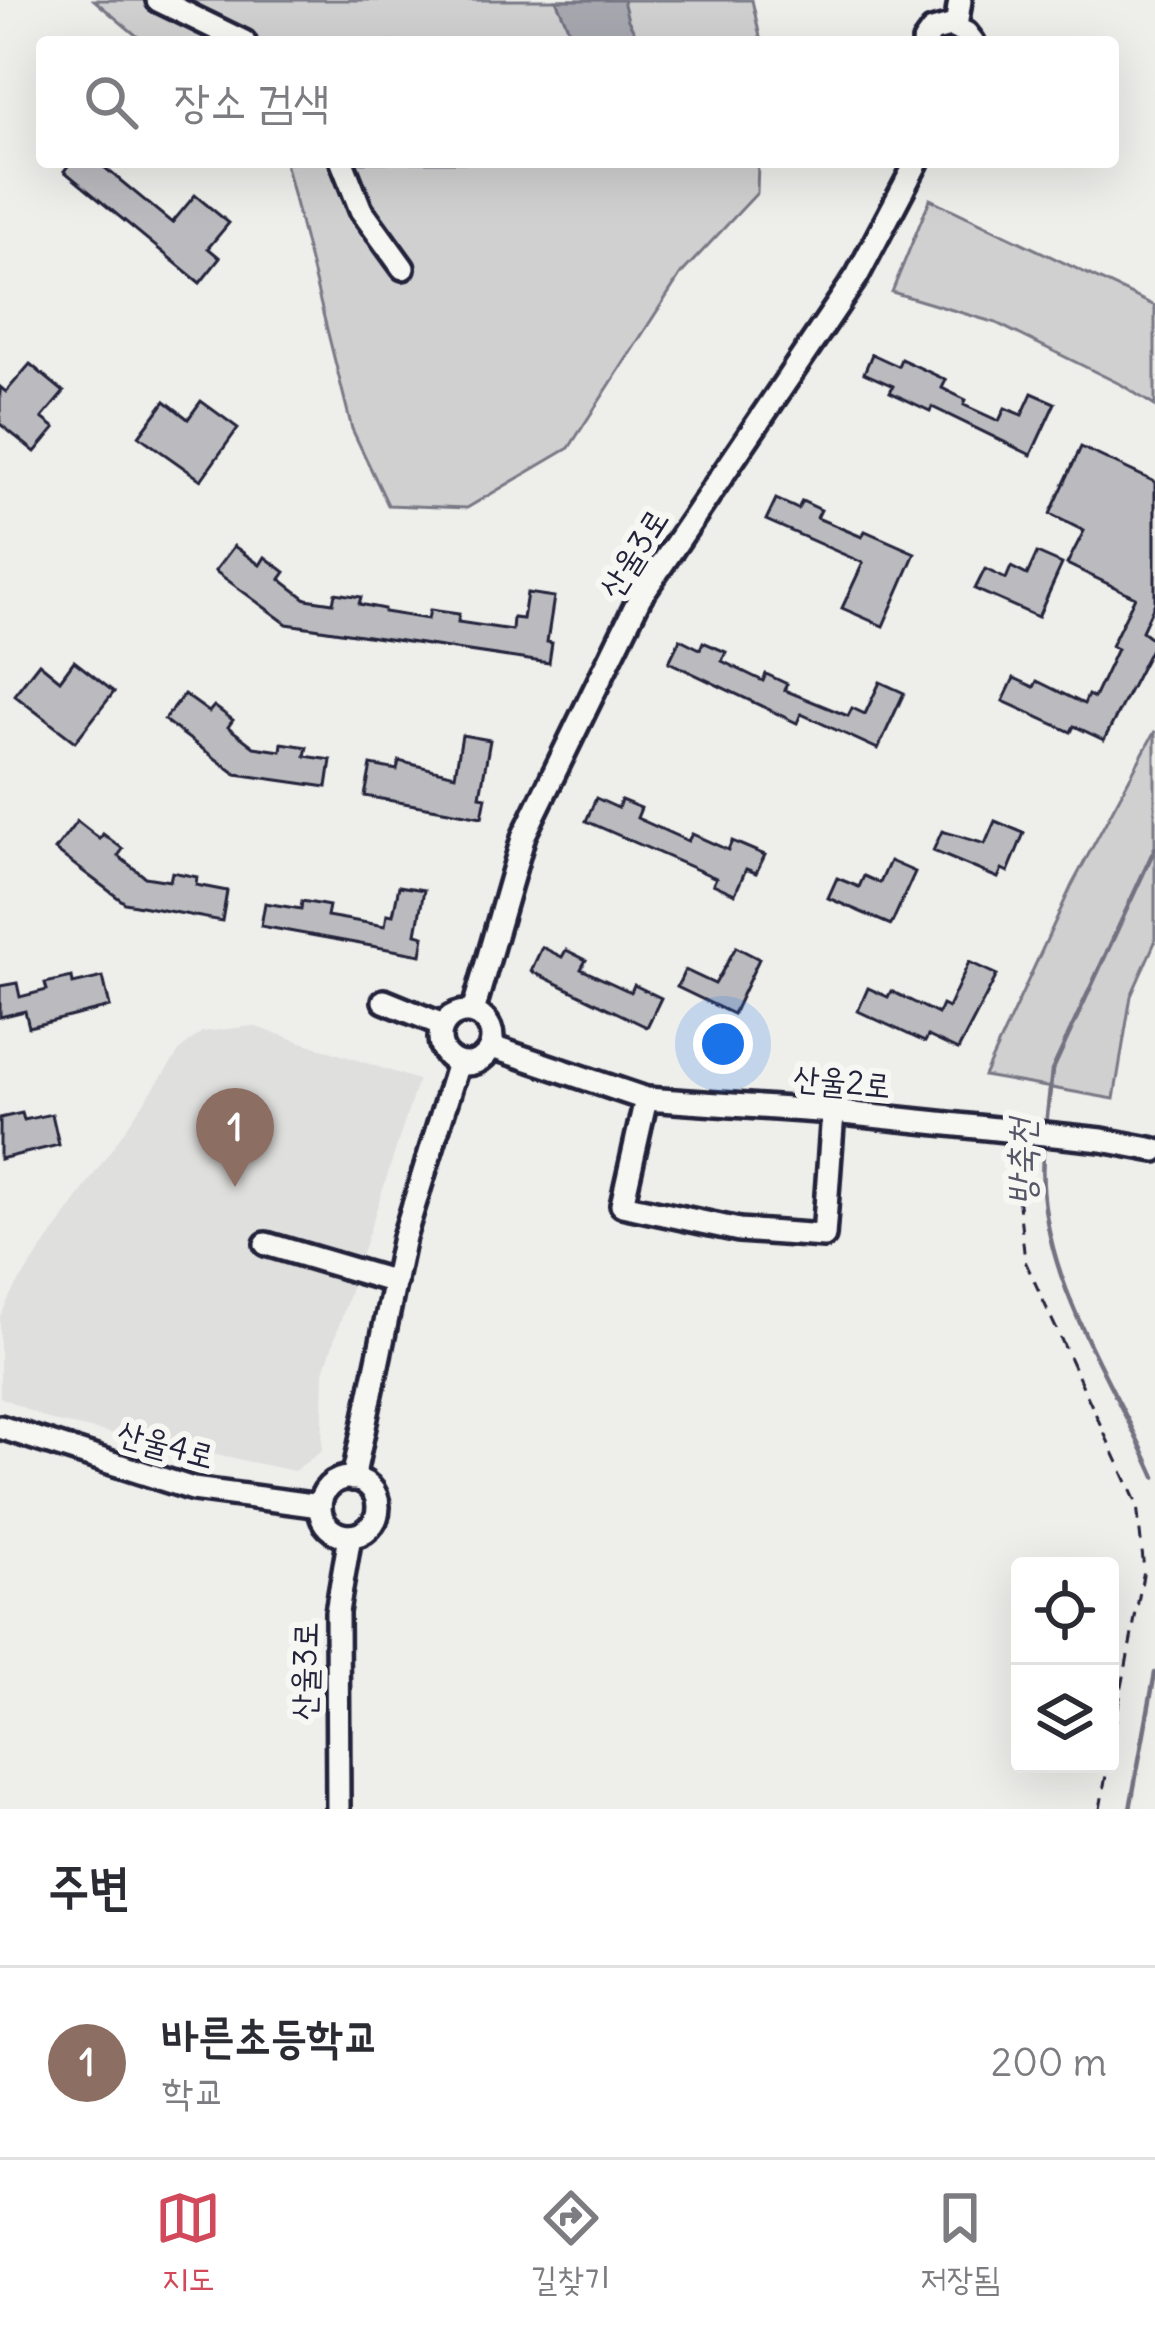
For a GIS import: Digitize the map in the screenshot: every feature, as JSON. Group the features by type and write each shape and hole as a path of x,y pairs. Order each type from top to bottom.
{"street":[{"path":"158,0 232,36"},
{"path":"931,36 940,27 964,35 960,0"},
{"path":"344,168 361,210 403,268"},
{"name":"산울3로","path":"473,1012 524,835 640,597 857,276 914,168"},
{"path":"384,1001 443,1024"},
{"path":"473,1012 492,1029 491,1047 480,1061 458,1063 442,1049 443,1024 456,1014 473,1012"},
{"name":"산울2로","path":"491,1047 646,1099 833,1112 1102,1140 1155,1150"},
{"path":"352,1479 404,1237 458,1063"},
{"path":"646,1099 622,1205 739,1230 824,1236 833,1112"},
{"path":"266,1244 394,1282"},
{"name":"산울4로","path":"0,1427 193,1489 320,1506"},
{"path":"352,1479 374,1492 377,1511 369,1528 350,1536 327,1527 320,1506 331,1484 352,1479"},
{"name":"산울3로","path":"338,1809 337,1612 350,1536"}],"path":[{"path":"1014,1156 1025,1261 1138,1504 1144,1570 1119,1703"},
{"path":"1100,1809 1106,1773"}],"shaded area":[{"path":"94,0 752,0 760,36 137,36"},
{"path":"556,0 623,0 637,36 569,36"},
{"path":"287,168 758,168 757,193 681,274 569,448 467,508 388,505 352,429"},
{"path":"930,199 1155,306 1155,406 996,323 892,292"},
{"path":"1155,731 1155,942 1131,996 1114,1099 984,1076 1072,885"},
{"path":"253,1026 418,1080 324,1372 322,1451 294,1471 52,1421 0,1397 0,1317 11,1294 181,1049 202,1032"}],"building":[{"path":"105,168 172,223 195,195 229,223 208,248 220,258 200,283 64,171"},
{"path":"872,354 898,366 901,359 946,380 942,388 966,400 964,405 999,421 1005,408 1022,415 1032,393 1055,403 1031,455 890,392 893,386 864,373"},
{"path":"30,364 64,392 42,418 55,428 35,452 0,424 0,387 6,392"},
{"path":"165,401 188,419 201,401 238,428 201,480 139,436"},
{"path":"1081,447 1155,482 1155,603 1142,631 1155,641 1104,740 1074,726 1071,732 1003,701 1014,678 1034,687 1037,681 1084,704 1088,695 1094,698 1117,649 1111,646 1135,597 1067,564 1084,531 1050,514"},
{"path":"776,499 798,509 802,501 821,510 817,518 862,537 865,531 915,553 883,626 842,608 863,563 766,520"},
{"path":"234,546 260,565 265,557 285,572 280,579 306,599 333,603 335,593 361,597 359,604 384,612 428,619 430,610 459,614 458,622 512,630 513,618 523,619 527,593 554,597 549,663 287,624 215,571"},
{"path":"1037,553 1062,564 1038,617 975,589 985,569 1006,579 1011,567 1027,575"},
{"path":"680,639 700,649 703,642 726,652 722,661 763,681 766,674 787,684 784,690 848,716 852,708 865,714 880,682 904,693 878,749 801,714 797,723 669,662"},
{"path":"74,661 114,692 75,742 14,695 39,663 60,680"},
{"path":"184,694 209,712 214,706 233,720 228,727 254,747 281,751 282,743 307,747 305,756 331,760 327,787 236,774 164,720"},
{"path":"462,735 490,740 480,796 486,797 482,817 365,796 371,765 397,770 399,761 455,775"},
{"path":"596,798 618,808 621,800 641,808 637,818 688,841 692,834 728,850 732,841 765,855 756,873 746,869 735,894 713,884 716,878 586,821"},
{"path":"77,821 123,849 118,856 145,877 170,881 172,872 197,877 196,885 227,891 222,921 125,903 55,850"},
{"path":"995,821 1024,833 1008,872 1002,869 998,878 933,851 942,831 985,844"},
{"path":"890,861 915,872 891,925 828,898 837,878 859,887 864,876 880,883"},
{"path":"399,886 424,890 416,934 424,936 421,955 261,926 265,903 301,909 302,901 329,906 327,916 385,926 387,914 393,915"},
{"path":"542,947 562,957 566,950 586,960 581,969 631,992 634,985 661,998 647,1027 531,971"},
{"path":"736,947 759,959 733,1014 677,987 685,970 715,984"},
{"path":"969,962 997,975 958,1050 928,1036 925,1042 858,1011 868,988 888,997 891,991 938,1014 942,1005 948,1008"},
{"path":"72,977 73,984 103,977 110,1007 29,1027 25,1011 0,1017 0,986 17,983 20,997 47,990 45,983"},
{"path":"22,1113 24,1120 52,1114 59,1145 0,1159 0,1118"}],"waterway":[{"name":"방축천","path":"1046,1125 1052,1071 1155,848"},
{"name":"방축천","path":"1044,1142 1043,1187 1061,1273 1155,1477"},
{"name":"방축천","path":"1130,1809 1155,1673"}],"place":[{"name":"바른초등학교","path":"235,1187"}]}
